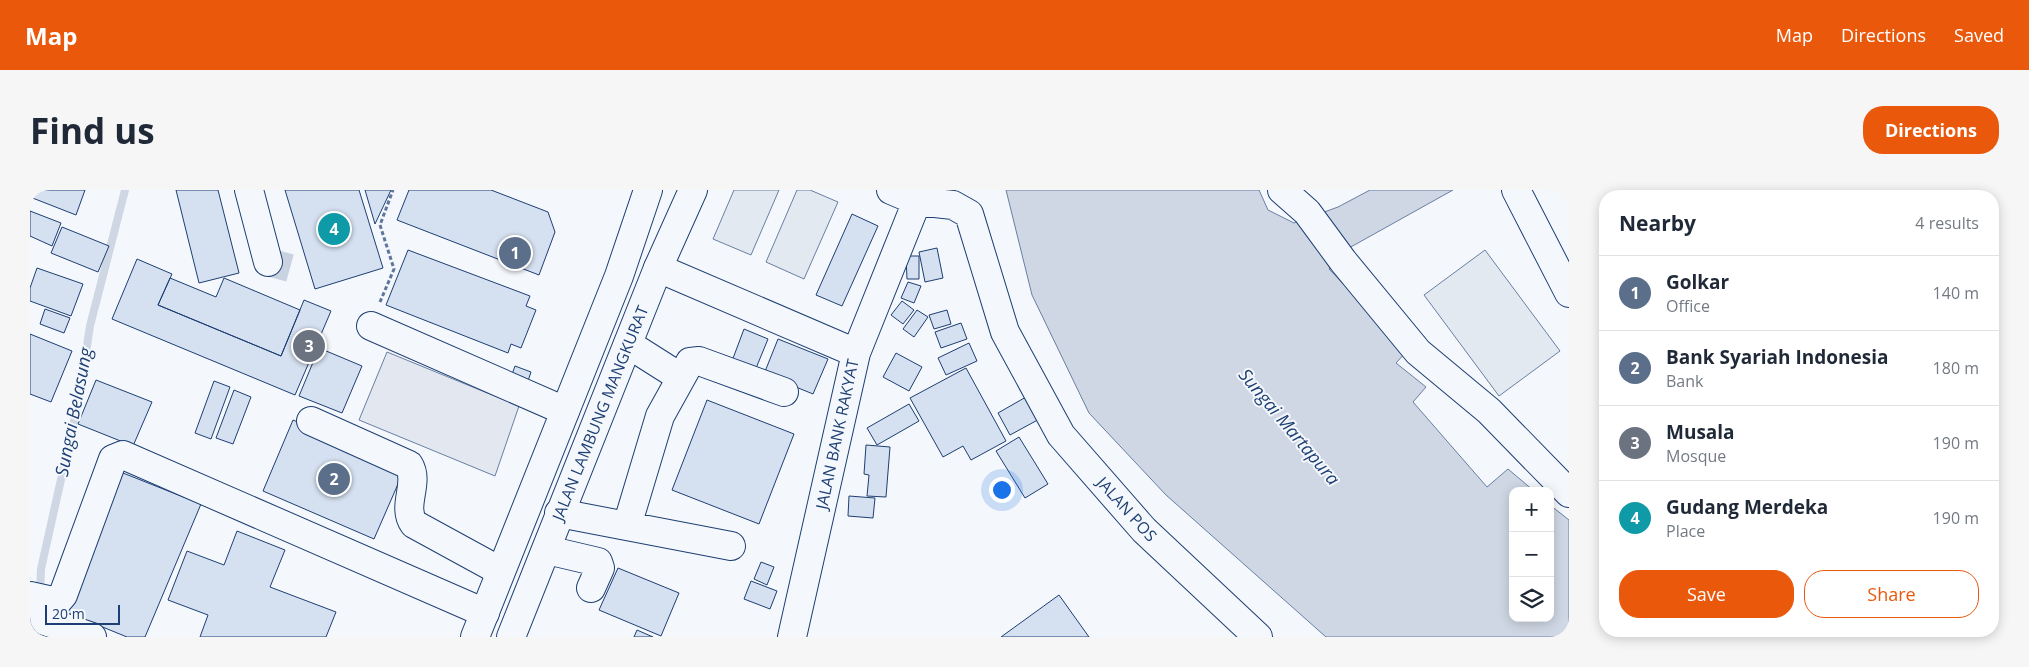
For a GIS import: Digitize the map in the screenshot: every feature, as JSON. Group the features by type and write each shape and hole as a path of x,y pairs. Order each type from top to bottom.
{"main road":[{"path":"248,190 268,262"},
{"name":"JALAN LAMBUNG MANGKURAT","path":"480,625 619,276 648,190"},
{"name":"JALAN LAMBUNG MANGKURAT","path":"511,637 658,268 693,190"},
{"name":"JALAN POS","path":"891,190 917,201 953,205 969,214 1005,332 1061,434 1144,530 1258,637"},
{"path":"1282,190 1307,212 1343,261 1418,352 1488,411 1569,493"},
{"path":"1516,190 1569,293"},
{"path":"856,353 917,201"},
{"name":"JALAN BANK RAKYAT","path":"658,268 856,353 792,637"},
{"path":"371,326 498,380 492,398 565,411 603,406"},
{"path":"628,344 680,378"},
{"path":"627,526 660,416 690,362 699,360 784,392"},
{"path":"311,421 408,465 413,475 409,508 412,522 418,528 500,571"},
{"path":"38,606 57,602 64,596 112,458 122,455 480,625"},
{"path":"560,513 731,546"},
{"path":"514,537 547,550 598,562 600,568 592,588"},
{"path":"38,606 92,637"}],"path":[{"path":"371,326 394,269 380,225 394,190"}],"shaded area":[{"path":"734,190 779,190 751,255 713,239"},
{"path":"797,190 810,190 838,202 804,279 766,262"},
{"path":"1485,250 1560,351 1499,396 1424,295"},
{"path":"387,352 519,406 495,476 359,420"}],"water":[{"name":"Sungai Martapura","path":"1006,190 1259,190 1268,210 1294,223 1338,207 1370,190 1453,190 1340,253 1329,269 1407,351 1396,363 1426,387 1413,402 1487,487 1508,469 1529,487 1509,487 1509,622 1554,622 1554,508 1569,520 1569,637 1326,637 1166,495 1089,413 1032,295"}],"building":[{"path":"30,190 85,190 76,215 30,197"},
{"path":"176,190 218,190 239,273 199,283"},
{"path":"285,190 359,190 383,268 315,289"},
{"path":"365,190 391,190 375,224"},
{"path":"409,190 491,190 548,212 555,232 539,275 397,220"},
{"path":"30,211 61,223 52,246 30,236"},
{"path":"852,214 878,226 842,306 816,295"},
{"path":"62,227 109,246 98,272 51,253"},
{"path":"937,248 943,278 925,282 919,252"},
{"path":"408,250 530,296 526,306 536,310 521,348 511,344 508,353 386,305"},
{"path":"906,256 919,256 919,279 907,279"},
{"path":"137,259 172,274 158,305 281,356 304,300 331,311 295,395 112,319"},
{"path":"37,268 83,284 71,316 30,301 30,288"},
{"path":"170,278 216,297 224,278 300,310 281,356 158,305"},
{"path":"908,282 921,286 914,303 901,298"},
{"path":"902,301 914,310 903,324 891,315"},
{"path":"45,309 70,318 64,333 40,324"},
{"path":"917,310 928,317 914,337 903,329"},
{"path":"947,310 951,324 934,329 929,315"},
{"path":"961,323 967,339 941,348 935,332"},
{"path":"744,329 768,339 752,378 729,369"},
{"path":"30,334 72,351 51,402 30,394"},
{"path":"778,339 828,359 813,394 764,374"},
{"path":"969,343 977,361 946,375 938,358"},
{"path":"319,348 362,366 342,413 299,396"},
{"path":"896,353 922,367 909,391 883,377"},
{"path":"515,366 531,372 526,387 510,380"},
{"path":"966,368 1006,441 971,460 963,446 943,457 910,398"},
{"path":"96,380 152,402 133,446 78,424"},
{"path":"214,381 230,387 211,439 195,433"},
{"path":"234,390 251,397 233,444 216,438"},
{"path":"1033,393 1045,416 1010,435 998,413"},
{"path":"707,400 794,434 759,524 672,490"},
{"path":"909,404 919,421 877,445 867,428"},
{"path":"293,420 405,468 374,539 263,491"},
{"path":"1019,437 1048,484 1025,498 996,451"},
{"path":"866,445 890,447 886,497 867,496 869,475 864,474"},
{"path":"118,471 201,504 145,637 127,637 61,610"},
{"path":"849,496 875,498 873,518 848,516"},
{"path":"237,531 285,550 270,587 336,612 326,637 200,637 208,615 168,600 187,551 224,565"},
{"path":"761,562 774,567 767,585 754,579"},
{"path":"618,568 679,593 661,636 599,610"},
{"path":"751,581 777,591 770,609 744,599"},
{"path":"1059,595 1089,637 1001,637"},
{"path":"637,630 653,637 634,637"}],"waterway":[{"name":"Sungai Belasung","path":"40,594 41,569 79,399 90,326 125,190"},
{"name":"Sungai Belasung","path":"34,637 37,622"}],"tunnel":[{"path":"268,262 290,268"}],"place":[{"name":"Gudang Merdeka","path":"334,229"},
{"name":"Golkar","path":"515,253"},
{"name":"Musala","path":"309,346"},
{"name":"Bank Syariah Indonesia","path":"334,479"}]}
